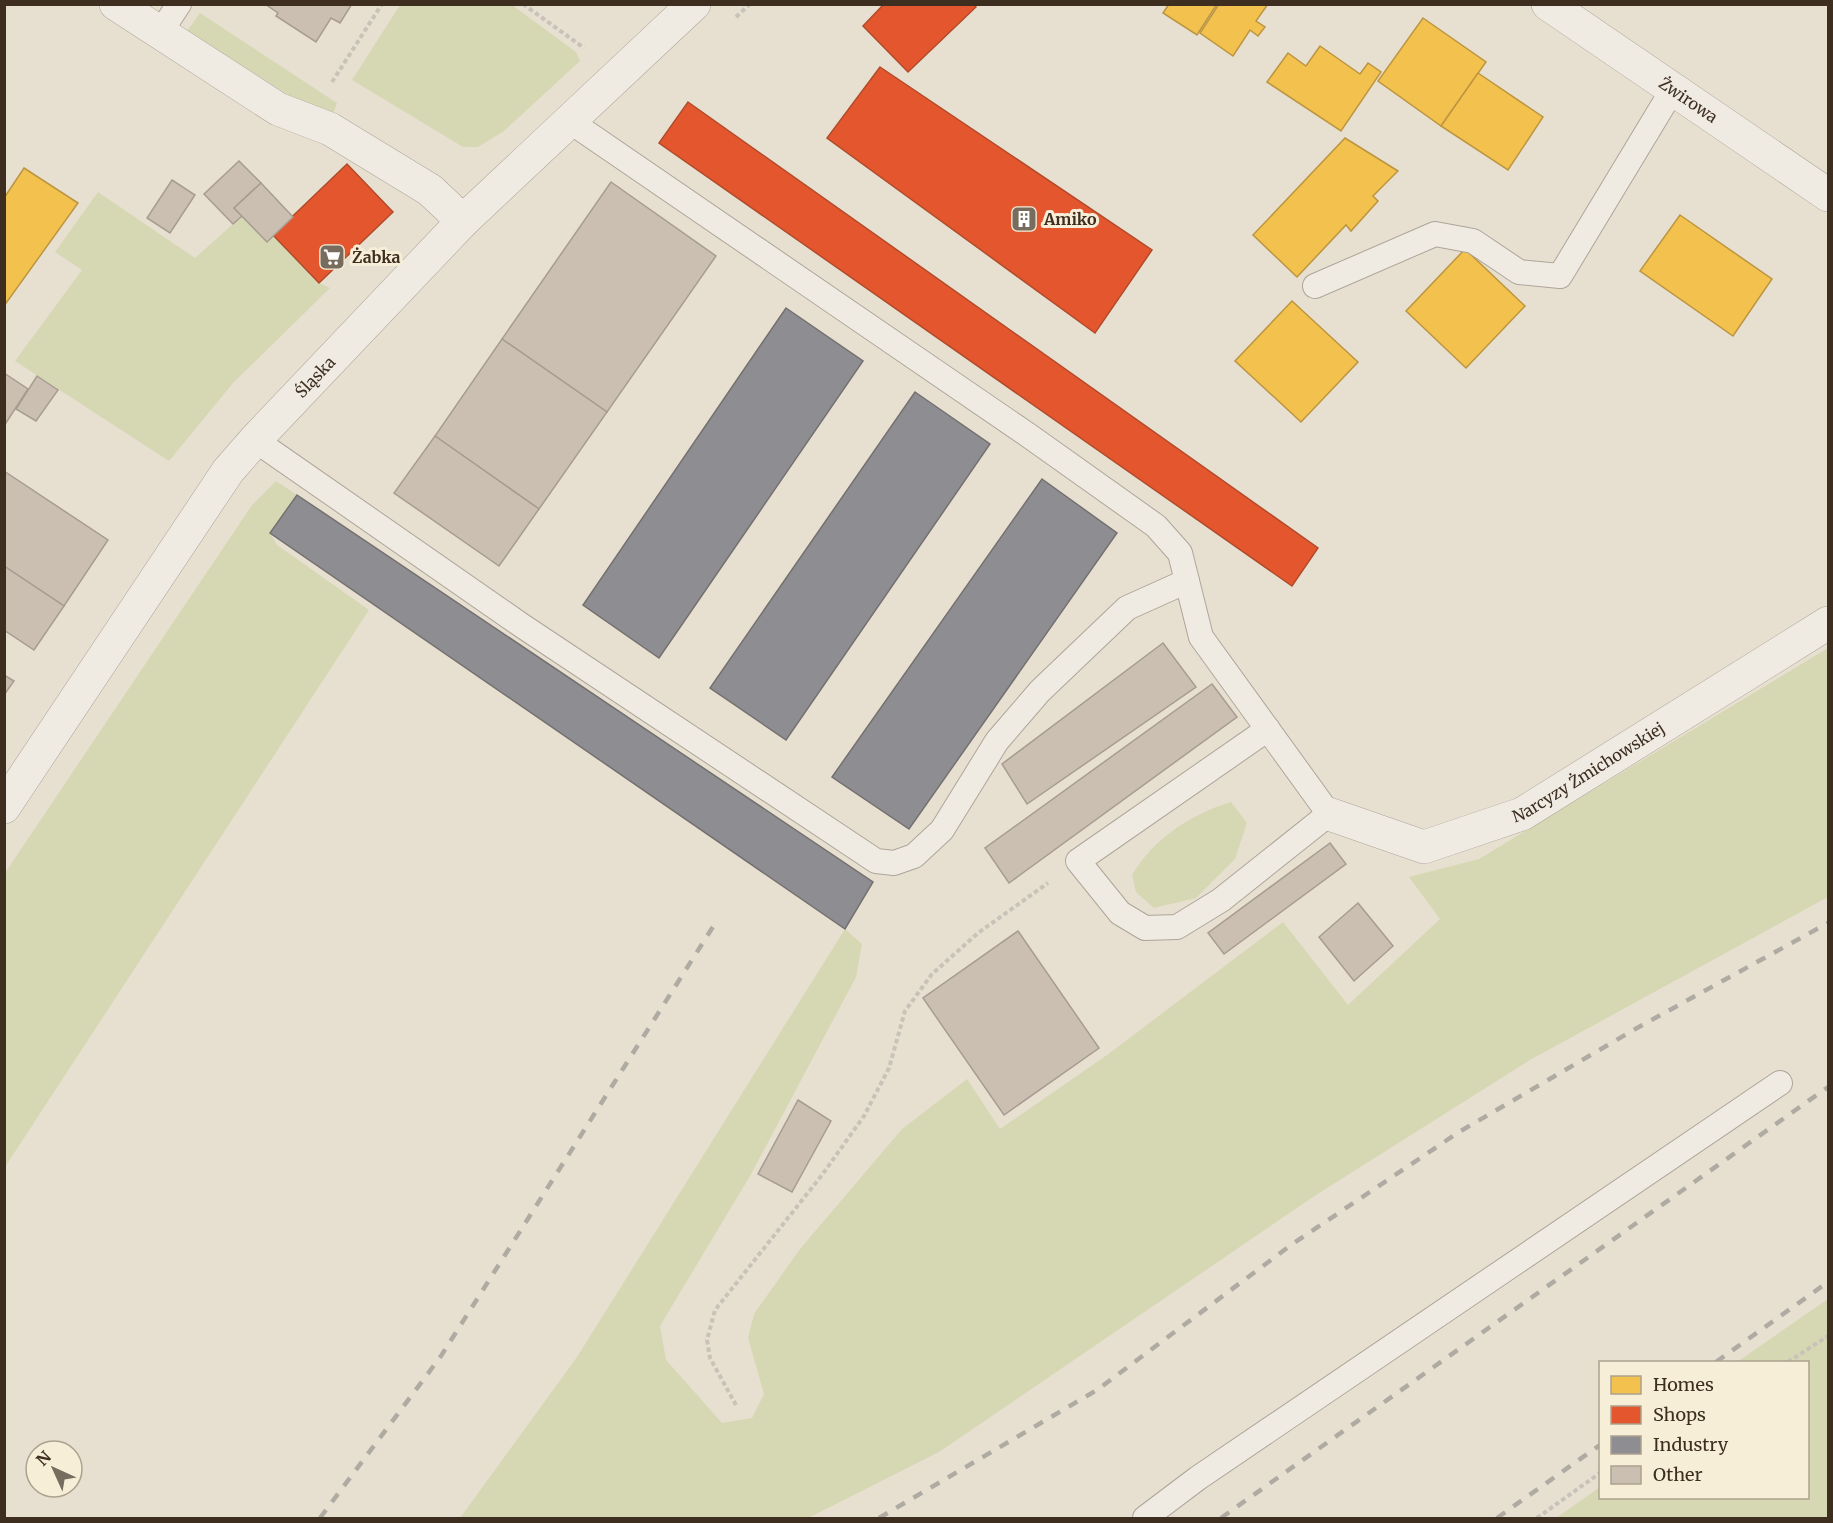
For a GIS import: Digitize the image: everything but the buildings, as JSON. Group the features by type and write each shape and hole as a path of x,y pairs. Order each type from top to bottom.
{"street":[{"path":"116,4 278,109 330,129 430,190 463,221"},
{"name":"Śląska","path":"4,807 228,471 463,221 694,4"},
{"name":"Żwirowa","path":"1548,4 1828,195"},
{"name":"Narcyzy Żmichowskiej","path":"1329,814 1424,847 1522,814 1828,622"}],"lane":[{"path":"160,33 179,4"},
{"path":"1315,286 1435,234 1473,241 1519,272 1560,276 1673,89"},
{"path":"568,120 1028,435 1156,526 1180,553 1201,637 1268,729 1329,814 1221,900 1177,927 1145,928 1120,913 1078,861 1268,729"},
{"path":"255,440 521,625 876,861 894,862 915,856 942,830 997,741 1040,691 1127,608 1187,581"},
{"path":"1145,1518 1208,1471 1780,1083"}],"path":[{"path":"332,82 382,4"},
{"path":"523,4 592,54"},
{"path":"736,1405 710,1358 707,1340 715,1310 822,1175 864,1116 889,1068 905,1011 932,974 978,933 1078,861"},
{"path":"1790,1361 1828,1336"},
{"path":"1537,1518 1599,1474"}],"green space":[{"path":"400,5 512,5 576,52 580,61 504,131 478,147 463,147 352,80"},
{"path":"200,13 337,103 333,114 306,106 187,31"},
{"path":"98,192 195,258 242,216 273,235 319,283 330,288 233,383 169,461 15,361 82,270 55,252"},
{"path":"276,481 297,495 270,533 277,545 369,610 5,1167 5,873 252,505"},
{"path":"1828,648 1828,897 1530,1060 1316,1195 939,1452 808,1518 460,1518 577,1357 845,929 862,944 856,977 750,1176 660,1326 666,1360 722,1423 752,1418 764,1394 748,1338 754,1314 800,1249 902,1129 967,1079 1000,1129 1107,1055 1283,922 1348,1005 1440,919 1409,877 1479,859"},
{"path":"1231,802 1247,823 1235,859 1196,898 1154,908 1136,892 1132,875 1141,862 1162,839 1174,830 1202,813"},
{"path":"1828,1299 1828,1518 1556,1518 1599,1488 1599,1499 1809,1499 1809,1361 1738,1361"}],"railway":[{"path":"320,1518 441,1356 716,922"},
{"path":"879,1518 1097,1390 1291,1245 1459,1132 1637,1028 1828,923"},
{"path":"1221,1518 1828,1087"},
{"path":"1717,1361 1828,1282"},
{"path":"1497,1518 1599,1446"}],"place":[{"name":"Amiko","path":"1024,219"},
{"name":"Żabka","path":"332,257"}]}
